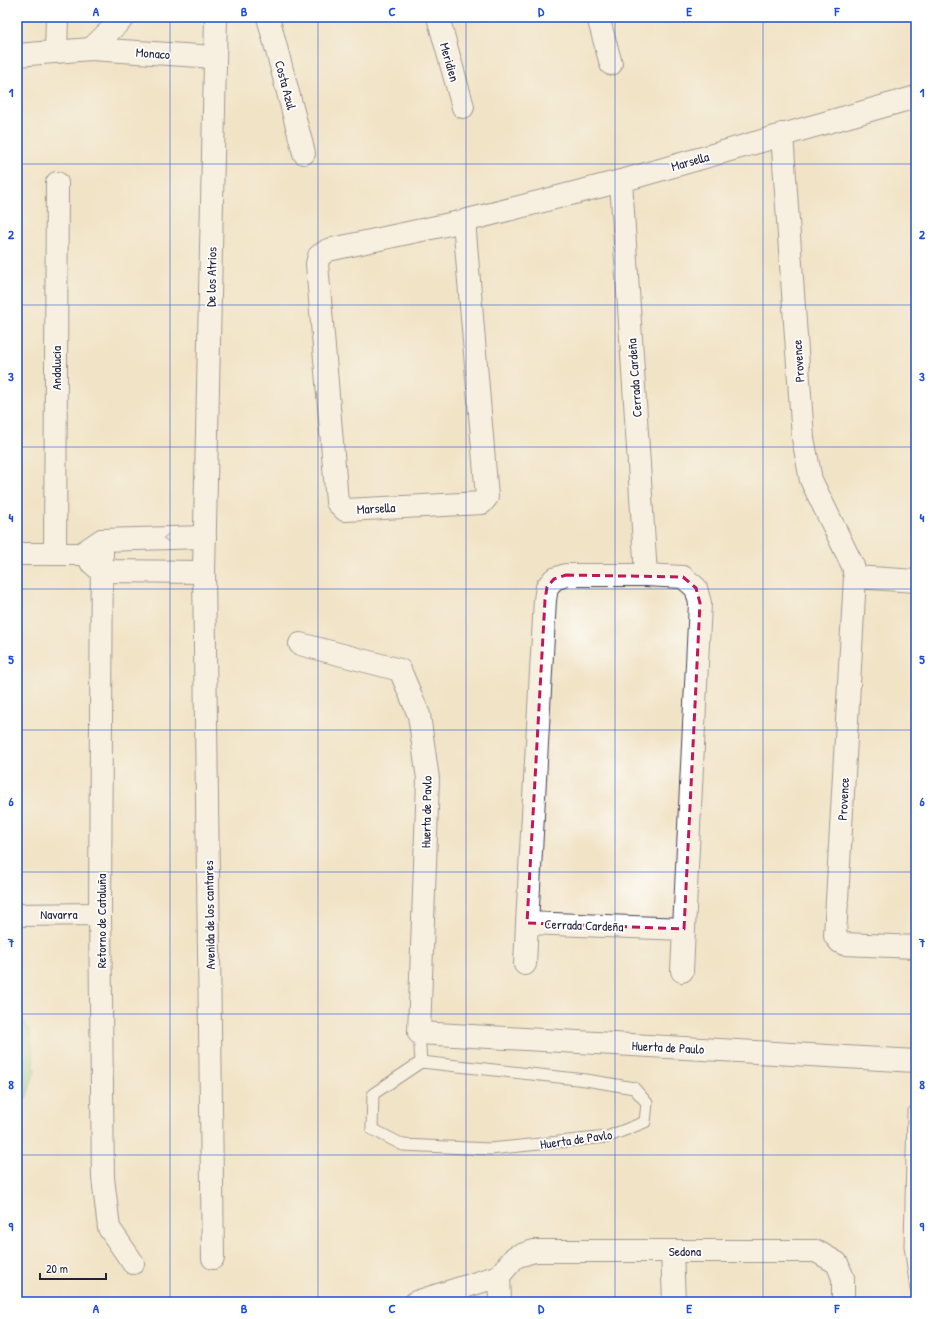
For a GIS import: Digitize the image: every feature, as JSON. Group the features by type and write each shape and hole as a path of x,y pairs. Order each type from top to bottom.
{"street":[{"path":"56,52 57,17"},
{"path":"92,49 124,17"},
{"name":"De los Atrios","path":"204,572 216,17"},
{"name":"Costa Azul","path":"268,17 304,153"},
{"name":"Meridien","path":"438,17 463,107"},
{"path":"598,17 611,64"},
{"name":"Monaco","path":"17,55 92,49 215,57"},
{"name":"Marsella","path":"464,221 486,497 482,503 344,510 337,502 317,264 319,256 328,250 464,221 622,181 782,134 916,97"},
{"name":"Provence","path":"782,134 803,431 807,461 811,480 853,566 855,577 835,936 844,944 916,947"},
{"name":"Cerrada Cardeña","path":"622,181 646,575"},
{"name":"Andalucía","path":"55,554 57,183"},
{"path":"17,554 81,554 102,540 205,537"},
{"name":"Retorno de Cataluña","path":"102,540 100,914 103,1178 109,1228 133,1263"},
{"path":"81,554 101,571 204,572"},
{"name":"Avenida de los cantares","path":"204,572 214,1258"},
{"name":"Cerrada Cardeña","path":"566,575 646,575 683,577 696,588 700,602 684,929 527,923 545,600 547,587 554,579 566,575"},
{"path":"855,577 916,581"},
{"name":"Huerta de Pavlo","path":"300,644 400,670 418,715 428,779 420,1033"},
{"name":"Navarra","path":"17,915 100,914"},
{"path":"525,964 527,923"},
{"path":"682,971 684,929"},
{"name":"Huerta de Paulo","path":"420,1033 916,1061"},
{"name":"Sedona","path":"499,1276 515,1257 534,1251 816,1251 837,1263 843,1278 843,1302"},
{"path":"672,1251 674,1302"},
{"path":"416,1302 499,1276 500,1302"}],"lane":[{"name":"Huerta de Pavlo","path":"420,1033 421,1062"},
{"name":"Huerta de Pavlo","path":"421,1062 586,1080 634,1088 647,1103 645,1122 607,1137 498,1148 403,1145 372,1129 373,1094 421,1062"},
{"path":"916,1110 913,1113 910,1246 916,1290"}],"highlighted area":[{"path":"566,575 683,577 696,588 700,603 684,929 527,923 545,600 547,587 554,579"}],"green space":[{"path":"17,1011 30,1031 35,1070 26,1099 17,1105"}]}
